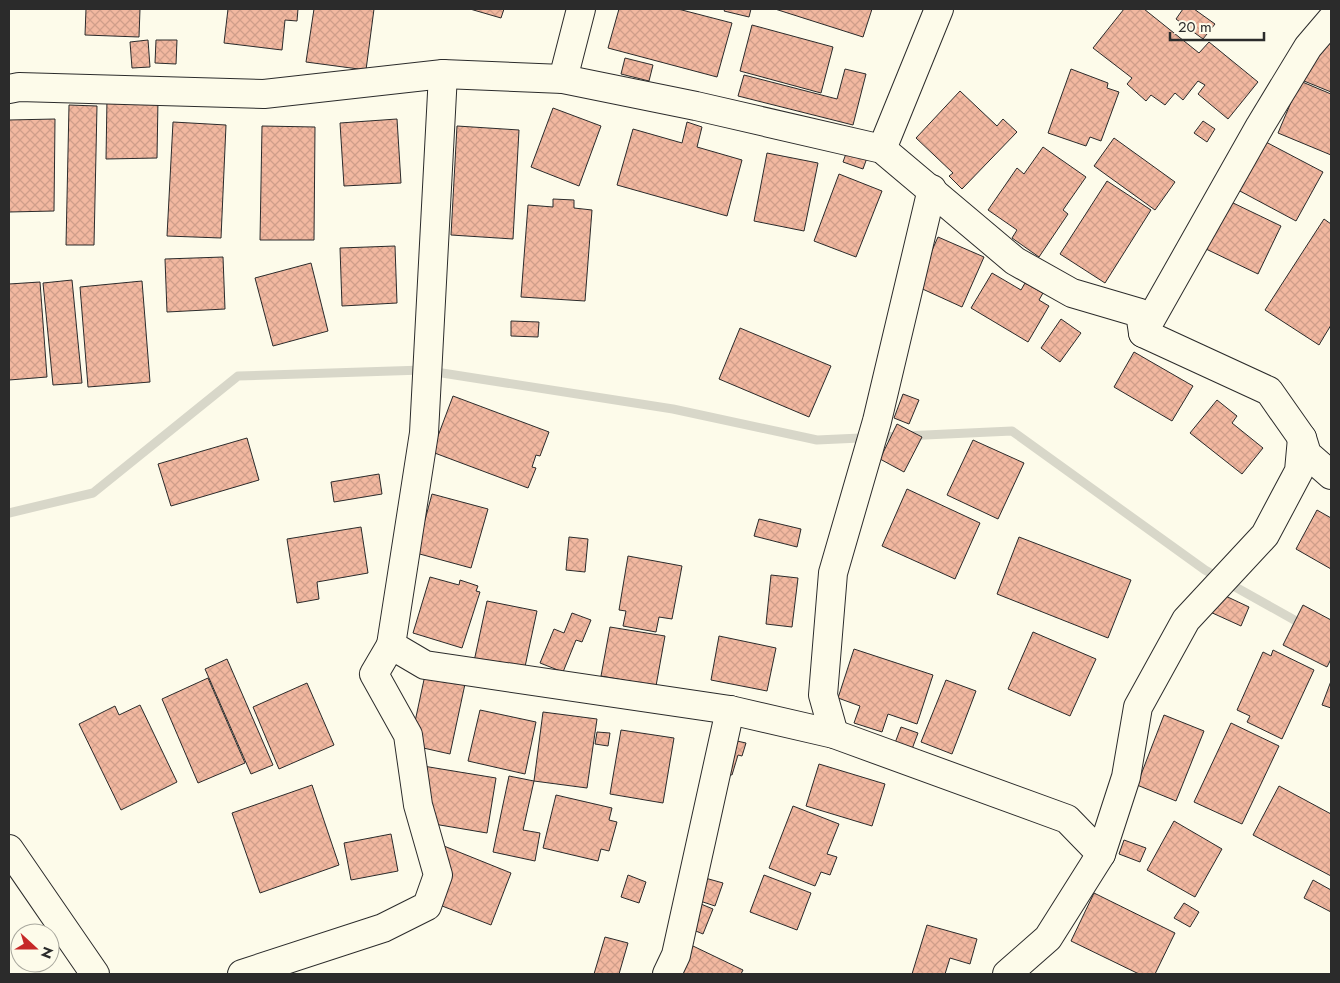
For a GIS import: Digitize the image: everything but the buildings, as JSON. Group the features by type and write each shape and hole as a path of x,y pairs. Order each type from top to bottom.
{"street":[{"path":"563,79 581,9"},
{"path":"882,149 938,9"},
{"path":"1143,334 1260,126 1308,47 1331,20"},
{"path":"242,974 384,928 427,906 438,875 418,805 408,735 374,674 391,645 424,433 443,74"},
{"path":"9,89 19,87 264,94 443,74 563,79 696,106 882,149 932,189 1015,261 1072,293 1140,313 1143,334"},
{"path":"834,734 823,695 833,573 877,421 932,189"},
{"path":"1143,334 1269,391 1302,438 1307,454 1331,475"},
{"path":"1007,974 1048,938 1101,854 1126,777 1138,707 1186,620 1265,535 1299,471 1302,438"},
{"path":"391,645 425,665 730,710 834,734 1067,819 1101,854"},
{"path":"667,974 676,955 730,710"},
{"path":"9,849 95,974"}],"waterway":[{"path":"9,513 93,493 238,376 423,370 673,409 817,440 1012,431 1205,570 1305,626"}]}
